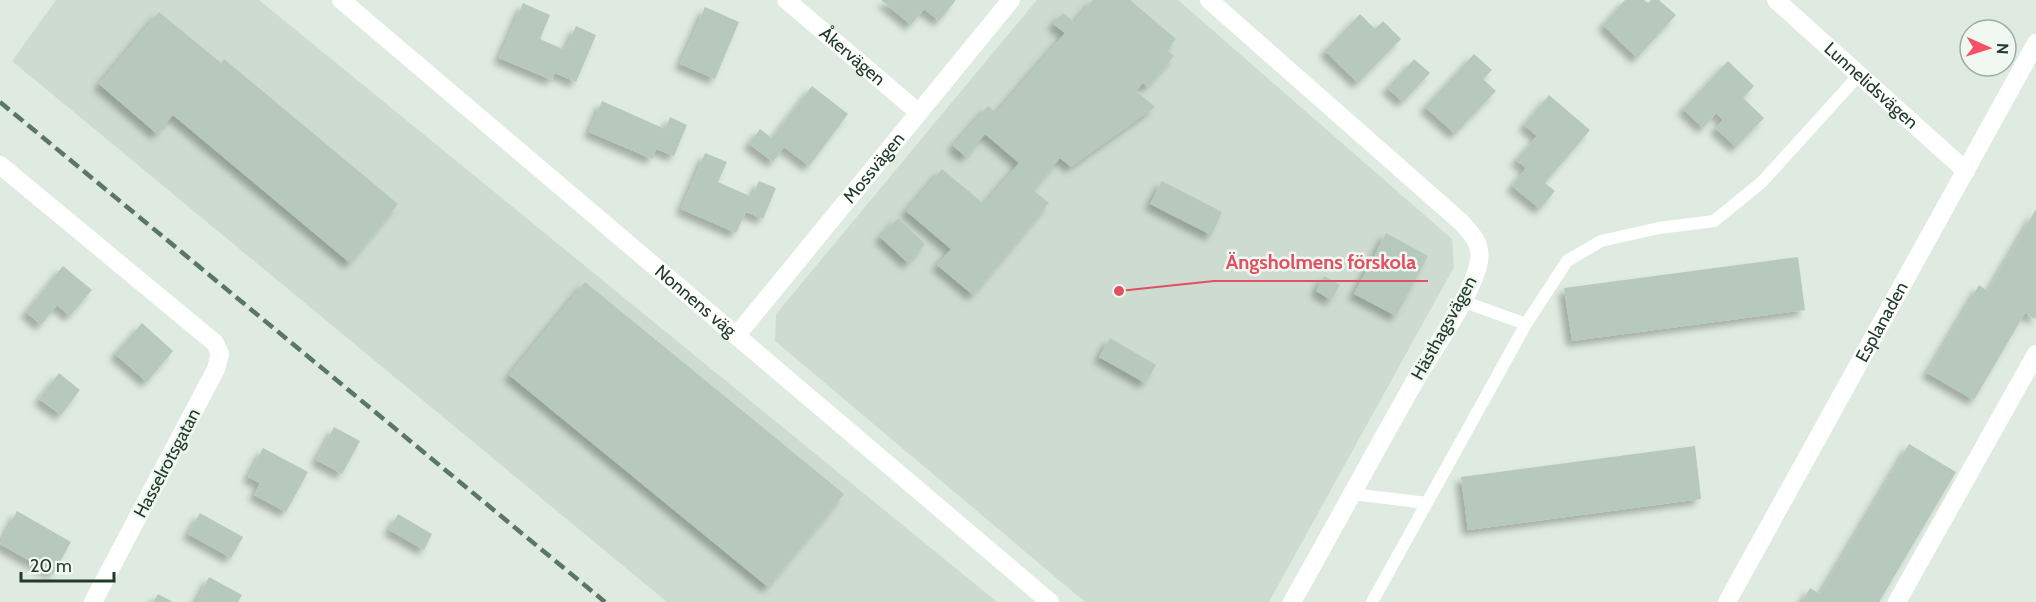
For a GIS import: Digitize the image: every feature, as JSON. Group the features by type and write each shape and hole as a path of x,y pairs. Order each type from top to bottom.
{"street":[{"name":"Nonnens väg","path":"341,0 1050,602"},
{"name":"Åkervägen","path":"786,0 918,112"},
{"name":"Mossvägen","path":"737,335 1011,0"},
{"name":"Hästhagsvägen","path":"1209,0 1461,222 1474,236 1479,246 1479,261 1462,302 1292,602"},
{"name":"Lunnelidsvägen","path":"1776,0 1966,171"},
{"name":"Esplanaden","path":"1727,602 2036,43"},
{"name":"Hasselrotsgatan","path":"0,165 215,343 220,354 216,369 93,602"},
{"path":"1898,602 2036,354"}],"lane":[{"path":"1371,602 1526,324 1567,261 1601,241 1659,228 1714,221 1762,182 1859,75"},
{"path":"1462,302 1526,324"},
{"path":"1352,494 1426,503"}],"shaded area":[{"path":"56,0 259,0 997,602 667,602 12,61"},
{"path":"1037,0 1178,0 1452,239 1454,267 1269,602 1085,602 775,341 776,314"}],"building":[{"path":"881,0 956,0 939,21 924,9 911,25"},
{"path":"1093,0 1130,0 1176,39 1167,50 1174,56 1147,87 1143,83 1136,91 1155,107 1071,167 1060,158 1033,190 1049,203 973,295 937,265 951,249 906,211 942,169 984,204 1019,163 985,134 966,157 953,146 988,106 996,113 1065,33 1053,24 1063,13 1074,22"},
{"path":"1625,0 1644,0 1648,3 1651,0 1659,0 1676,15 1637,58 1603,25"},
{"path":"523,3 550,15 540,39 565,50 576,26 596,35 576,82 555,73 552,80 499,58"},
{"path":"705,7 739,22 715,79 680,64"},
{"path":"159,12 221,63 224,59 398,204 350,263 173,115 157,134 99,84"},
{"path":"1360,14 1375,29 1383,21 1401,39 1358,83 1325,51"},
{"path":"1474,54 1492,70 1483,79 1496,91 1455,134 1425,107"},
{"path":"1414,59 1430,73 1403,102 1387,88"},
{"path":"1728,61 1754,86 1743,98 1764,118 1736,147 1715,128 1723,120 1716,113 1703,128 1683,109"},
{"path":"812,86 848,114 809,166 784,147 773,162 749,144 760,129 772,138"},
{"path":"1549,95 1590,130 1545,183 1555,191 1540,209 1512,186 1526,168 1516,160 1537,136 1524,125"},
{"path":"602,101 665,129 670,117 687,125 674,156 656,149 652,159 589,132"},
{"path":"705,153 727,162 718,182 752,197 759,181 776,188 763,219 746,212 736,233 681,209"},
{"path":"1162,181 1222,212 1211,235 1150,204"},
{"path":"2036,209 2036,318 2025,313 1974,400 1927,373 1979,285 1988,291"},
{"path":"898,218 925,244 908,263 880,237"},
{"path":"1386,233 1428,256 1396,316 1354,294"},
{"path":"1798,257 1805,310 1572,341 1564,288"},
{"path":"63,266 92,290 70,316 57,305 41,325 26,312"},
{"path":"1324,276 1340,285 1331,300 1316,291"},
{"path":"585,282 844,494 768,587 509,375"},
{"path":"142,323 173,351 147,382 115,354"},
{"path":"1110,338 1156,365 1145,383 1099,357"},
{"path":"59,373 80,390 61,415 39,399"},
{"path":"334,427 360,441 342,474 316,460"},
{"path":"1909,444 1956,472 1879,602 1802,602 1810,588 1820,594"},
{"path":"1695,446 1701,499 1468,530 1461,477"},
{"path":"263,448 308,472 286,512 254,495 260,483 248,477"},
{"path":"17,511 71,542 53,574 0,544"},
{"path":"200,513 243,537 231,558 188,534"},
{"path":"398,514 432,534 424,550 389,530"},
{"path":"209,577 242,595 238,602 196,602"},
{"path":"158,594 173,602 153,602"}],"railway":[{"path":"0,102 605,602"}],"place":[{"name":"Ängsholmens förskola","path":"1119,291"}]}
